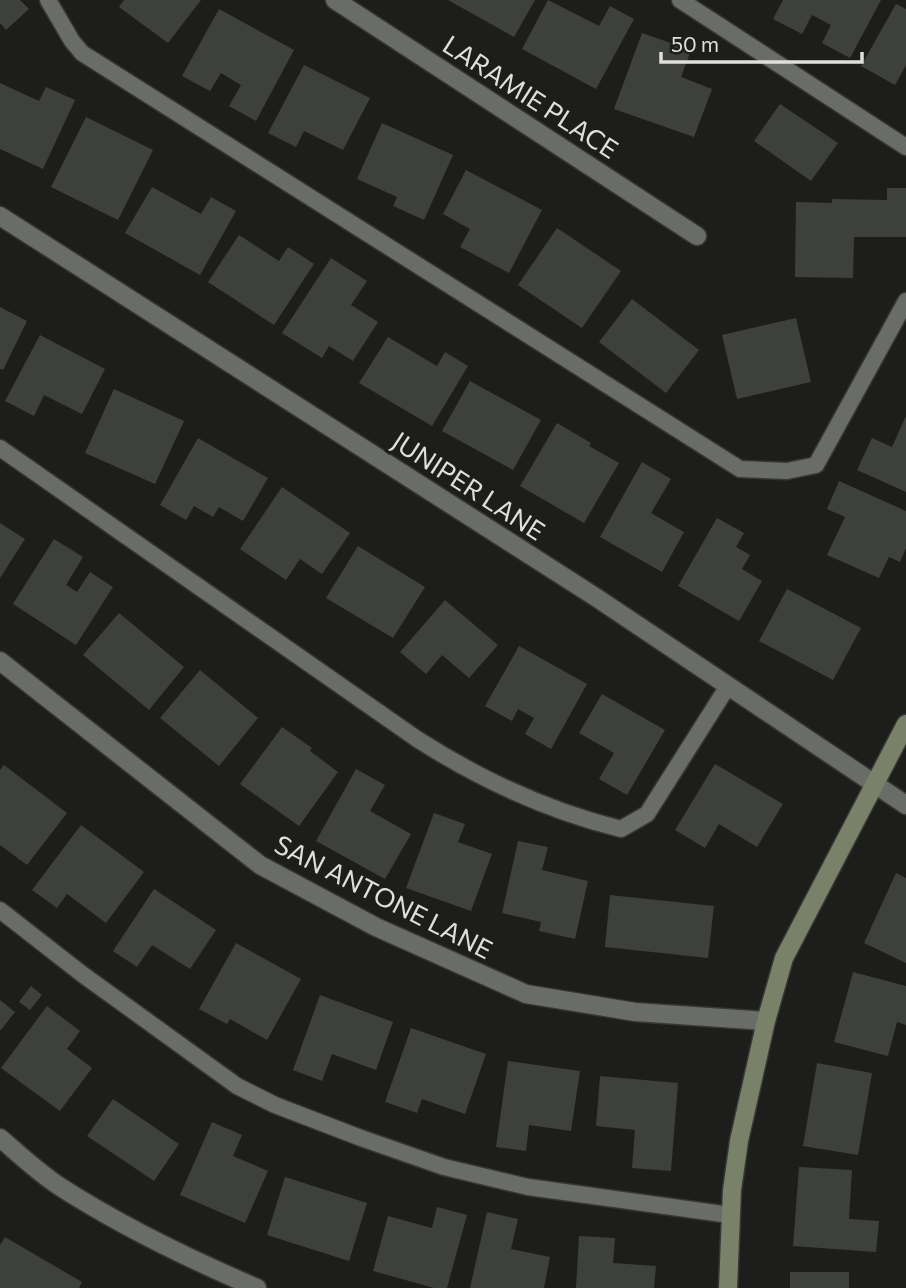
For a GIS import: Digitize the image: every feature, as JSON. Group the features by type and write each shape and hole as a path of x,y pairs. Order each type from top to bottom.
{"street":[{"name":"LARAMIE PLACE","path":"335,0 698,236"},
{"name":"JUNIPER LANE","path":"0,216 597,598 906,806"},
{"name":"SAN ANTONE LANE","path":"0,662 260,865 376,927 526,994 635,1012 766,1021"},
{"path":"728,1288 730,1215 739,1141 766,1021 784,958 906,724"},
{"path":"0,1138 58,1185 204,1265 257,1288"}],"lane":[{"path":"48,0 82,52 740,470 787,471 816,465 906,301"},
{"path":"680,0 906,147"},
{"path":"0,448 464,769 519,795 584,820 621,829 647,814 728,686"},
{"path":"0,910 82,974 237,1086 275,1105 360,1139 444,1167 527,1187 730,1215"}],"building":[{"path":"0,0 20,0 29,9 6,30 0,23"},
{"path":"124,0 201,0 168,43 119,7"},
{"path":"448,0 535,0 514,37"},
{"path":"548,0 599,26 610,6 634,19 596,89 522,49"},
{"path":"783,0 881,0 850,58 822,43 831,25 812,15 802,34 773,19"},
{"path":"896,4 906,9 906,65 895,85 861,66"},
{"path":"219,9 294,50 256,121 229,106 241,85 221,73 210,91 182,76"},
{"path":"642,33 691,50 681,77 712,89 694,137 614,109"},
{"path":"304,65 370,98 343,150 304,131 296,147 268,133"},
{"path":"0,83 39,101 46,87 75,100 43,169 0,149"},
{"path":"780,104 838,143 811,181 754,141"},
{"path":"86,117 153,150 118,220 51,187"},
{"path":"382,123 453,155 424,220 393,206 397,197 357,179"},
{"path":"466,170 542,210 509,273 460,247 470,229 443,214"},
{"path":"152,187 201,214 211,197 236,211 200,275 125,233"},
{"path":"887,188 906,188 906,237 854,237 853,278 795,277 796,202 832,203 832,199 887,200"},
{"path":"557,228 621,271 582,328 518,285"},
{"path":"239,235 279,261 288,247 314,264 274,325 208,282"},
{"path":"331,258 367,281 351,305 378,322 353,361 329,346 322,358 282,333"},
{"path":"632,299 699,350 666,393 599,342"},
{"path":"0,307 27,321 3,370 0,369"},
{"path":"796,318 811,382 737,399 722,335"},
{"path":"40,335 105,369 82,414 44,395 34,416 5,401"},
{"path":"388,337 437,366 445,352 468,366 432,426 359,383"},
{"path":"470,381 541,420 513,470 442,431"},
{"path":"114,389 184,421 155,484 85,453"},
{"path":"906,416 906,492 857,470 872,438 892,447"},
{"path":"557,423 619,463 584,523 520,486"},
{"path":"198,438 268,478 243,521 219,507 213,517 194,506 186,520 160,505"},
{"path":"642,462 671,479 651,513 684,532 662,572 600,537"},
{"path":"839,481 906,511 906,548 900,562 889,557 879,578 827,555 845,517 827,509"},
{"path":"282,487 350,533 322,574 300,559 286,580 240,549"},
{"path":"717,518 744,533 736,547 750,555 742,569 762,581 739,621 678,586"},
{"path":"0,523 25,539 0,578"},
{"path":"54,539 83,557 66,585 77,592 90,572 113,587 76,645 13,604"},
{"path":"358,546 425,587 393,638 326,598"},
{"path":"787,589 861,628 833,680 759,641"},
{"path":"445,600 498,645 469,678 442,655 426,674 400,652"},
{"path":"119,613 184,667 149,710 83,655"},
{"path":"519,646 587,684 551,749 525,734 534,718 518,709 512,721 485,706"},
{"path":"200,670 258,718 219,766 160,718"},
{"path":"602,694 665,730 627,795 599,779 614,753 579,733"},
{"path":"282,727 312,748 310,751 338,772 299,826 240,784"},
{"path":"715,764 783,804 757,847 719,824 705,848 675,830"},
{"path":"4,765 67,813 27,865 0,845 0,770"},
{"path":"356,769 385,785 370,811 411,834 385,879 316,841"},
{"path":"434,813 465,824 458,842 492,854 471,911 406,888"},
{"path":"81,825 144,872 106,923 67,894 57,908 32,890"},
{"path":"518,841 548,847 542,870 588,881 575,939 539,931 541,922 502,913"},
{"path":"896,873 906,878 906,963 864,943"},
{"path":"154,889 216,930 190,969 152,945 137,967 113,951"},
{"path":"610,895 714,906 708,958 605,947"},
{"path":"236,943 301,979 267,1040 230,1019 227,1024 199,1009"},
{"path":"853,972 906,986 906,1025 897,1022 888,1056 834,1042"},
{"path":"31,986 42,995 30,1010 19,1002"},
{"path":"320,995 393,1022 376,1070 332,1054 322,1081 293,1070"},
{"path":"0,1000 15,1012 0,1031"},
{"path":"47,1006 80,1031 67,1049 92,1068 60,1111 1,1068"},
{"path":"411,1028 486,1054 465,1114 422,1099 417,1113 385,1102"},
{"path":"508,1061 580,1071 571,1131 529,1125 526,1151 496,1147"},
{"path":"817,1063 872,1073 858,1155 803,1146"},
{"path":"600,1076 678,1083 671,1171 632,1168 635,1130 596,1126"},
{"path":"113,1099 179,1144 154,1181 87,1136"},
{"path":"212,1122 242,1135 233,1156 268,1171 245,1223 180,1195"},
{"path":"799,1167 852,1170 849,1219 879,1221 876,1252 793,1246"},
{"path":"285,1177 367,1203 349,1261 267,1235"},
{"path":"437,1207 467,1215 447,1288 434,1288 373,1271 388,1216 432,1228"},
{"path":"487,1212 518,1219 511,1249 550,1257 544,1288 470,1288"},
{"path":"579,1236 615,1238 613,1263 656,1266 654,1288 576,1288"},
{"path":"5,1237 82,1282 79,1288 0,1288 0,1245"},
{"path":"790,1272 849,1272 849,1288 790,1288"}]}
